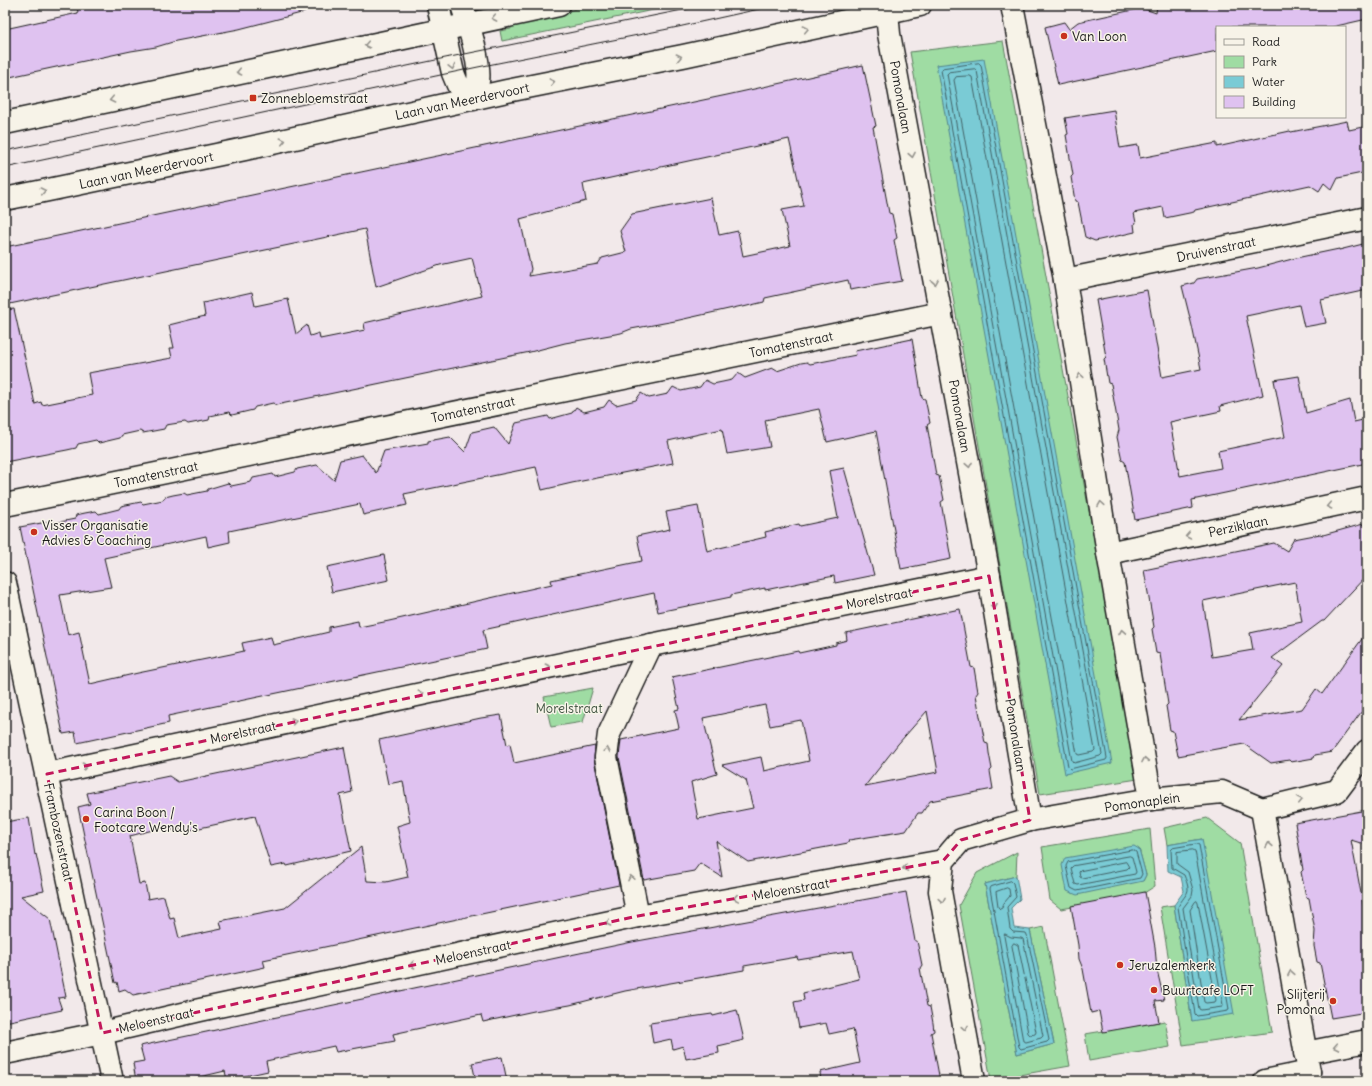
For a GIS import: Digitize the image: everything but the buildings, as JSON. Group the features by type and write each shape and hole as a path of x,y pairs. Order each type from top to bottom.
{"street":[{"path":"438,5 453,73 458,85 473,99 478,81 478,67 466,14"},
{"path":"5,123 444,29 466,14 559,5"},
{"name":"Laan van Meerdervoort","path":"5,199 920,5"},
{"path":"1012,5 1065,280 1108,553 1151,799"},
{"name":"Pomonalaan","path":"887,12 889,34 989,576 1030,820"},
{"name":"Druivenstraat","path":"1065,280 1367,218"},
{"name":"Tomatenstraat","path":"5,505 941,313"},
{"name":"Perziklaan","path":"1108,553 1367,498"},
{"name":"Morelstraat","path":"47,774 651,645 989,576"},
{"name":"Frambozenstraat","path":"5,583 112,1081"},
{"path":"638,916 606,757 609,734 651,645"},
{"path":"1312,1069 1262,809 1337,791 1367,751"},
{"name":"Pomonaplein","path":"943,861 961,840 1030,820 1151,799 1222,792 1262,809"},
{"path":"943,861 940,891 974,1081"},
{"name":"Meloenstraat","path":"5,1053 638,916 943,861"},
{"path":"1266,1081 1312,1069 1367,1041"}],"highlighted area":[{"path":"989,576 1030,820 961,840 943,861 638,916 102,1033 47,774"}],"green space":[{"path":"595,5 678,5 502,41 500,31 511,29 510,23"},
{"path":"1003,41 1138,779 1040,794 910,52"},
{"name":"Morelstraat","path":"593,688 583,722 551,727 544,697"},
{"path":"1207,818 1240,843 1272,1032 1183,1045 1160,907 1174,905 1192,1021 1202,839 1167,845 1164,828"},
{"path":"1150,829 1155,886 1141,895 1061,909 1050,900 1042,847","holes":["1139,849 1146,875 1143,881"]},
{"path":"1017,852 1016,876 985,884 1017,1054 1054,1044 1030,930 1044,927 1070,1066 991,1080 959,905 977,873"},
{"path":"1165,1021 1170,1047 1089,1061 1085,1034"}],"water":[{"path":"984,59 1112,763 1065,774 936,65"},
{"path":"1202,839 1234,1014 1192,1021 1174,905 1184,891 1181,877 1168,871 1167,845"},
{"path":"1134,846 1139,849 1146,875 1143,881 1077,895 1067,891 1062,865 1065,858"},
{"path":"1016,876 1020,899 1011,908 1014,928 1030,930 1054,1044 1017,1054 985,884"}],"tram line":[{"path":"5,151 450,57 707,5"},
{"path":"5,168 777,5"}],"place":[{"name":"Van Loon","path":"1064,36"},
{"name":"Zonnebloemstraat","path":"253,98"},
{"name":"Visser Organisatie Advies & Coaching","path":"34,532"},
{"name":"Carina Boon / Footcare Wendy's","path":"86,819"},
{"name":"Jeruzalemkerk","path":"1120,965"},
{"name":"Buurtcafe LOFT","path":"1154,990"},
{"name":"Slijterij Pomona","path":"1333,1001"}]}
